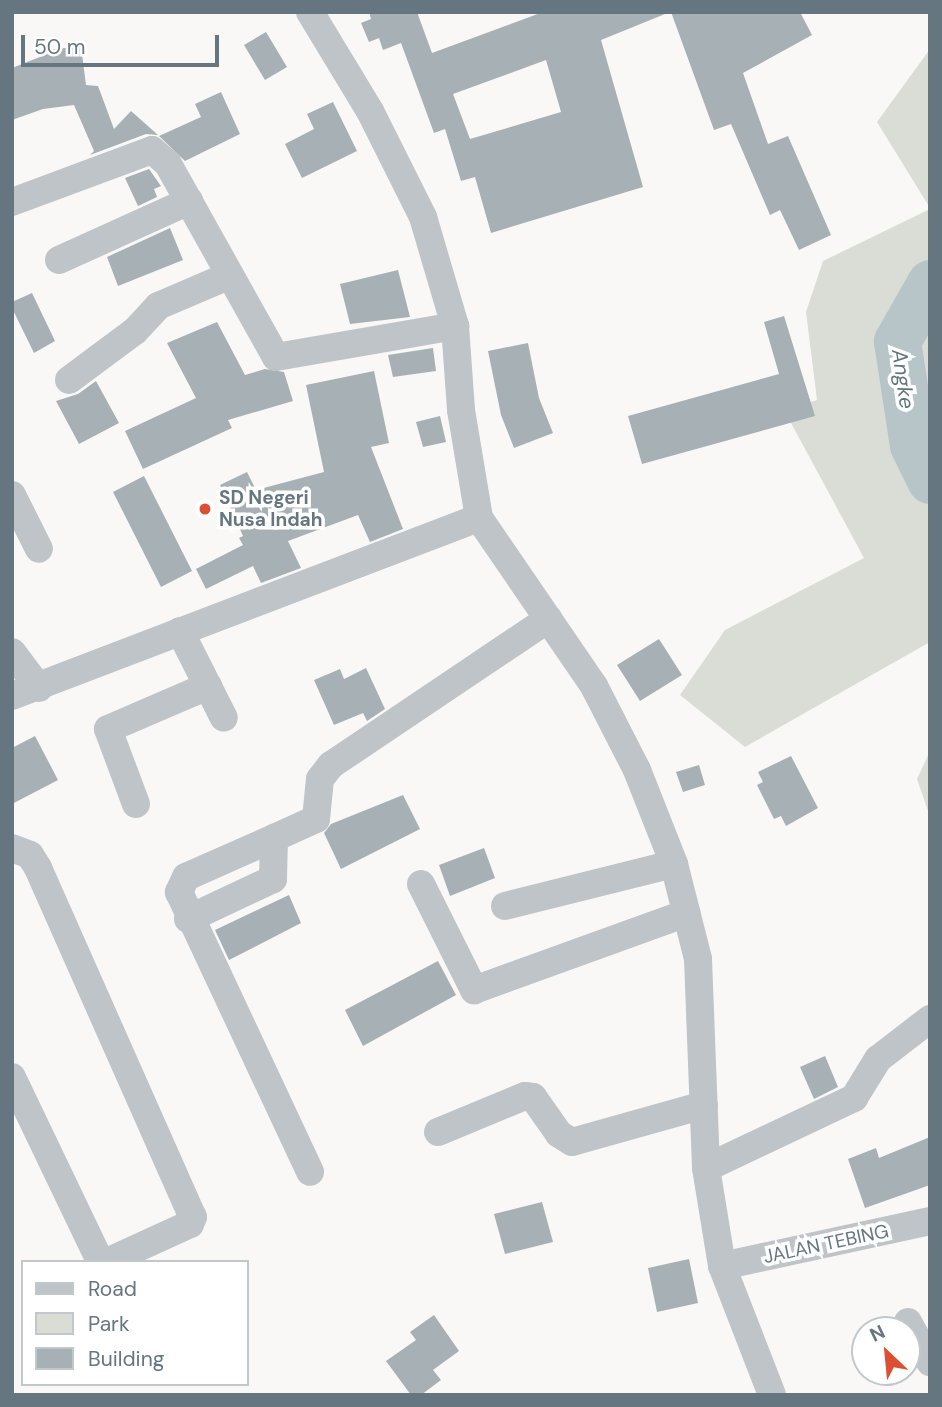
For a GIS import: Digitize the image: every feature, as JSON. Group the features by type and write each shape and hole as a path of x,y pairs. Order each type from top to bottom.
{"street":[{"path":"310,12 331,41 400,167 423,217 455,326 461,410 479,518 600,698 637,771 674,864 698,959 706,1168 722,1266 766,1393"},
{"path":"12,202 152,150 168,164 228,276 276,357 455,326"},
{"path":"59,260 189,201"},
{"path":"69,380 135,331 158,306 228,276"},
{"path":"12,495 39,549"},
{"path":"12,652 26,692 479,518"},
{"path":"310,1172 188,919 179,892 186,877 316,819 320,779 331,765 548,619"},
{"path":"180,631 223,719"},
{"path":"136,804 108,729 208,686"},
{"path":"188,919 267,884 275,871 274,838"},
{"path":"12,848 30,855 38,868 193,1217 190,1224 111,1260"},
{"path":"505,906 674,864"},
{"path":"421,884 474,990 688,912"},
{"path":"706,1168 854,1098 878,1059 930,1019"},
{"path":"12,1077 100,1260"},
{"path":"438,1132 525,1096 533,1097 559,1135 572,1142 704,1105"},
{"name":"JALAN TEBING","path":"722,1266 930,1221"},
{"path":"921,1346 930,1362"}],"green space":[{"path":"930,49 930,208 877,122"},
{"path":"930,209 930,642 745,747 680,695 725,630 864,558 784,410 817,400 806,312 823,261"},
{"path":"930,751 930,817 917,779"}],"building":[{"path":"369,12 417,12 432,53 543,12 670,12 601,40 643,187 491,233 475,177 461,181 445,129 434,133 401,43 383,50 379,38 369,42 361,23 371,19","holes":["546,60 561,112 470,139 453,94"]},
{"path":"671,12 800,12 812,35 743,73 768,144 788,136 831,235 799,250 780,210 770,215 731,124 714,130"},
{"path":"266,32 287,67 265,80 244,45"},
{"path":"81,46 86,85 98,86 114,129 131,111 158,135 146,134 90,155 94,151 74,105 43,109 12,120 12,68 50,53 49,50"},
{"path":"221,92 240,134 185,161 159,136 201,117 195,104"},
{"path":"333,102 357,151 302,178 285,144 314,129 307,114"},
{"path":"149,169 161,186 154,189 157,197 138,206 125,178"},
{"path":"170,228 183,260 118,286 107,257"},
{"path":"398,270 410,317 350,324 340,284"},
{"path":"32,293 55,341 34,353 12,308 12,302"},
{"path":"784,316 815,416 642,464 628,416 779,374 764,322"},
{"path":"217,322 245,375 265,369 284,372 293,401 228,420 232,428 143,469 125,431 196,398 167,343"},
{"path":"528,343 539,398 553,433 514,448 501,415 488,351"},
{"path":"433,348 436,371 393,377 388,355"},
{"path":"374,371 389,443 371,447 403,529 370,542 358,515 288,541 301,568 261,583 253,566 206,589 196,569 243,545 239,538 243,536 220,485 247,472 256,490 324,472 306,385"},
{"path":"96,381 119,423 79,444 56,401 78,394"},
{"path":"440,416 446,442 423,447 416,422"},
{"path":"144,476 192,571 161,587 113,492"},
{"path":"659,639 682,675 640,701 617,665"},
{"path":"366,668 385,709 367,721 363,713 334,725 314,680 340,669 344,679"},
{"path":"35,736 58,780 12,804 12,748"},
{"path":"791,756 818,808 786,826 781,816 774,819 757,785 763,782 758,772"},
{"path":"699,765 705,785 683,792 676,772"},
{"path":"403,795 420,829 341,869 324,833 331,824"},
{"path":"484,848 495,878 450,896 439,865"},
{"path":"289,895 301,923 229,960 215,930"},
{"path":"438,961 456,995 363,1046 345,1010"},
{"path":"825,1056 838,1087 814,1099 800,1067"},
{"path":"930,1137 930,1185 865,1208 848,1159 876,1148 879,1158"},
{"path":"542,1202 553,1242 505,1254 494,1214"},
{"path":"689,1259 698,1303 657,1312 648,1268"},
{"path":"434,1315 459,1351 433,1370 441,1380 421,1395 411,1395 386,1361 416,1340 410,1332"}],"waterway":[{"name":"Angke","path":"930,283 897,341 913,445 930,480"}],"place":[{"name":"SD Negeri Nusa Indah","path":"205,509"}]}
